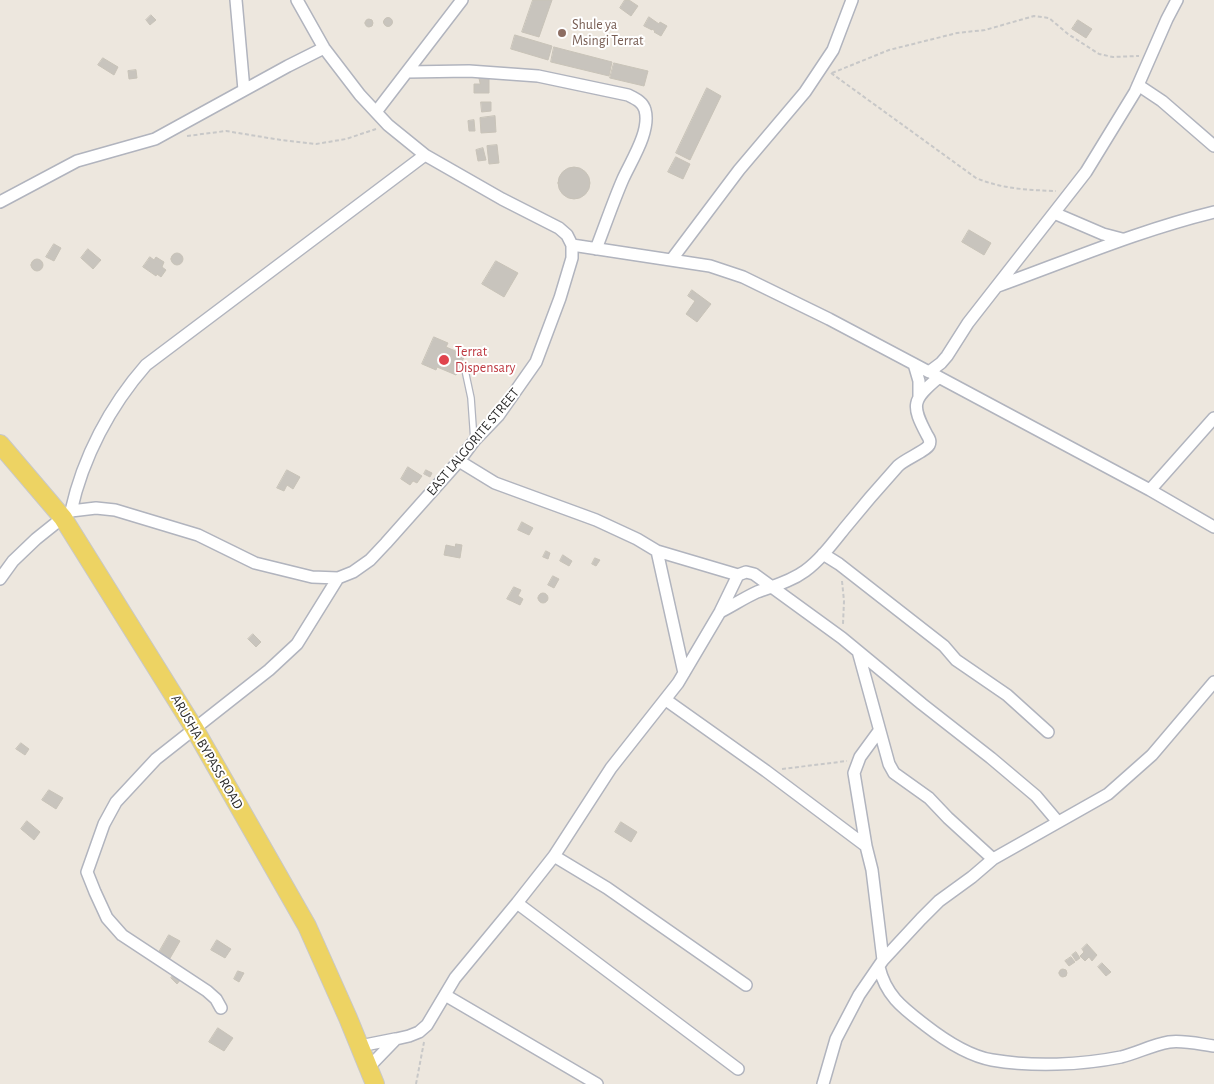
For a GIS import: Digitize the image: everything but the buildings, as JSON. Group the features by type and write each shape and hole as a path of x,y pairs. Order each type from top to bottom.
{"main road":[{"name":"ARUSHA BYPASS ROAD","path":"0,444 67,514 194,728 307,926 375,1084"}],"street":[{"path":"236,0 244,90"},
{"path":"297,0 324,48 360,95 388,124 425,155 502,199 559,228 567,235 572,245 710,266 743,277 829,319 914,364 1150,490 1214,527"},
{"path":"376,112 462,0"},
{"path":"672,259 739,170 805,92 832,50 852,0"},
{"path":"919,396 968,323 1086,172 1138,85 1177,0"},
{"path":"0,202 77,161 155,139 324,48"},
{"path":"407,72 469,70 538,76 628,95 640,102 645,110 646,121 643,134 623,178 596,248"},
{"path":"1138,85 1162,101 1214,146"},
{"path":"0,579 14,561 36,539 67,514 85,462 96,440 133,380 146,365 425,155"},
{"path":"998,286 1124,239 1214,212"},
{"path":"1054,213 1103,234 1124,239"},
{"name":"EAST LALGORITE STREET","path":"67,514 96,508 115,510 198,535 255,563 312,577 338,578 353,572 370,560 459,461 474,441 498,416 536,362 560,298 572,258 572,245"},
{"path":"720,612 756,592 773,587 806,570 823,554 880,485 901,463 928,446 930,439 916,410 919,396 919,381 914,364"},
{"path":"1150,490 1214,418"},
{"path":"459,461 495,483 596,520 637,539 657,551 738,575 750,572 842,638 991,758 1036,796 1058,822"},
{"path":"657,551 684,673"},
{"path":"823,554 839,564 944,646 961,663 1007,695 1048,732"},
{"path":"360,1046 409,1036 419,1032 427,1025 455,978 517,904 554,856 611,768 666,700 720,612 738,575"},
{"path":"221,1008 216,999 207,991 122,935 107,918 87,872 104,824 116,802 156,759 269,670 297,644 338,578"},
{"path":"858,651 889,764 894,773 929,798 993,859"},
{"path":"823,1084 836,1039 859,995 881,964 939,901 993,859 1108,794 1152,755 1214,682"},
{"path":"666,700 766,771 866,846"},
{"path":"879,730 861,756 854,773 866,846 872,870 882,981 890,995 908,1012 941,1036 973,1054 992,1060 1073,1064 1122,1057 1168,1042 1214,1046"},
{"path":"861,756 878,757 889,764"},
{"path":"554,856 607,888 746,985"},
{"path":"517,904 738,1069"},
{"path":"445,994 596,1084"},
{"path":"368,1068 396,1039"}],"lane":[{"path":"465,370 471,398 474,441"}],"path":[{"path":"825,78 831,73 889,50 939,37 985,30 1034,16 1049,18 1068,34 1108,57 1131,57 1152,54"},
{"path":"831,73 976,178 992,185 1017,189 1071,191"},
{"path":"184,136 226,131 316,144 368,133 388,124"},
{"path":"839,564 844,601 842,638"},
{"path":"766,771 861,756"},
{"path":"416,1084 427,1025"}],"place":[{"name":"Shule ya Msingi Terrat","path":"562,33"},
{"name":"Terrat Dispensary","path":"444,360"}]}
